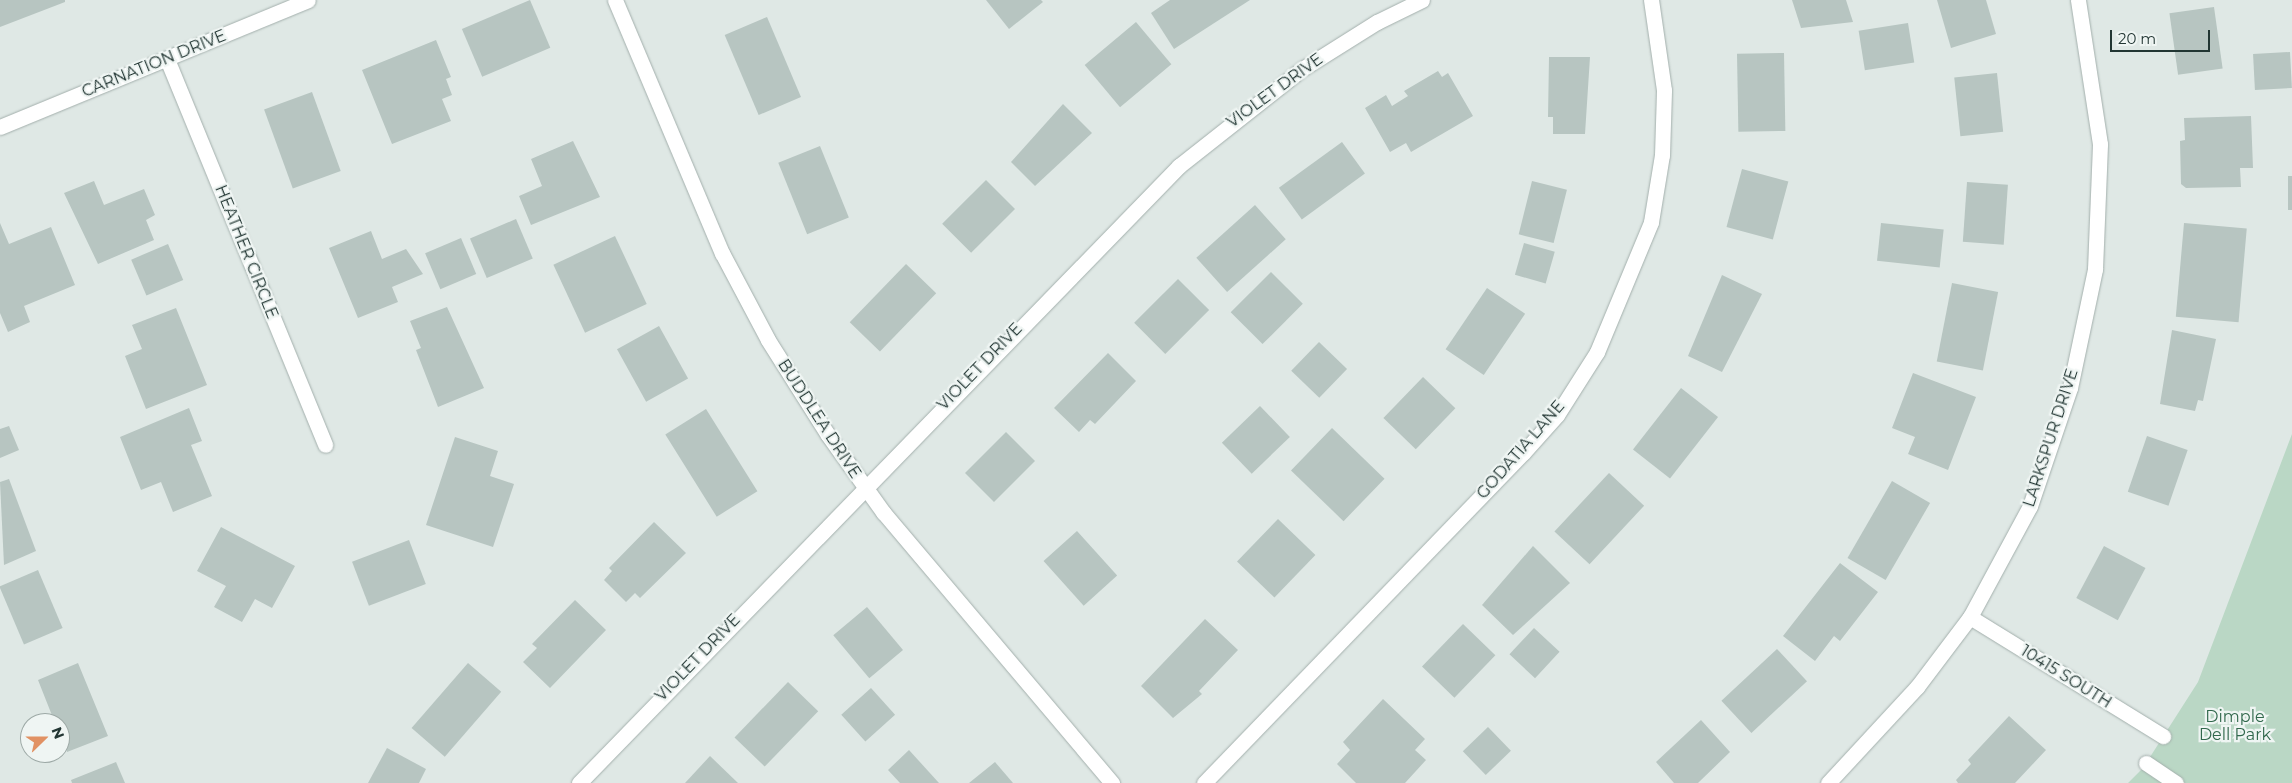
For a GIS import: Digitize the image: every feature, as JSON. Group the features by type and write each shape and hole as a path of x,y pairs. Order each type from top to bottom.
{"street":[{"name":"CARNATION DRIVE","path":"0,127 308,0"},
{"name":"BUDDLEA DRIVE","path":"615,0 722,253 768,340 864,488 1112,783"},
{"name":"VIOLET DRIVE","path":"578,783 864,488 1187,160 1302,69 1377,22 1422,0"},
{"name":"GODATIA LANE","path":"1204,783 1523,453 1557,415 1598,352 1651,222 1662,156 1664,90 1651,0"},
{"name":"LARKSPUR DRIVE","path":"1828,783 1917,687 1970,617 2030,506 2070,388 2095,269 2100,144 2078,0"},
{"name":"HEATHER CIRCLE","path":"167,59 325,445"},
{"name":"10415 SOUTH","path":"1970,617 2163,736"},
{"path":"2146,763 2176,783"}],"green space":[{"name":"Dimple Dell Park","path":"2292,434 2292,783 2128,783 2143,768 2198,682"}],"building":[{"path":"0,0 65,0 65,2 0,27"},
{"path":"530,0 550,48 482,77 462,29"},
{"path":"986,0 1041,0 1043,2 1009,29"},
{"path":"1170,0 1250,0 1174,49 1151,13"},
{"path":"1792,0 1846,0 1853,22 1801,28"},
{"path":"1937,0 1986,0 1996,34 1951,48"},
{"path":"2214,7 2223,68 2178,75 2169,13"},
{"path":"767,17 801,97 759,115 725,35"},
{"path":"1136,22 1171,64 1120,107 1085,65"},
{"path":"1908,23 1914,63 1865,70 1859,31"},
{"path":"436,40 451,77 446,79 452,95 442,99 451,121 392,144 362,70"},
{"path":"2290,52 2292,88 2255,90 2253,54"},
{"path":"1784,53 1785,131 1738,132 1737,54"},
{"path":"1549,57 1590,57 1585,134 1553,134 1553,117 1548,117"},
{"path":"1438,71 1442,77 1448,73 1473,116 1411,152 1406,143 1390,152 1365,108 1386,95 1392,106 1408,96 1404,91"},
{"path":"1997,73 2003,132 1960,136 1954,77"},
{"path":"312,92 341,171 293,188 264,109"},
{"path":"1063,104 1092,133 1035,186 1011,162"},
{"path":"2251,116 2253,168 2240,168 2241,187 2186,188 2181,184 2180,141 2185,140 2184,118"},
{"path":"573,141 600,197 531,225 519,196 542,186 531,159"},
{"path":"1342,142 1365,174 1302,219 1279,188"},
{"path":"820,146 849,217 807,234 778,163"},
{"path":"1742,169 1788,181 1773,239 1726,227"},
{"path":"2288,176 2292,176 2292,210 2288,210"},
{"path":"986,180 1015,209 971,253 942,224"},
{"path":"94,181 104,205 144,189 155,215 146,220 154,240 98,264 64,193"},
{"path":"1532,181 1567,190 1554,243 1519,234"},
{"path":"1967,182 2008,185 2004,245 1963,242"},
{"path":"1255,205 1286,239 1227,292 1196,258"},
{"path":"516,219 533,259 487,278 470,239"},
{"path":"0,223 9,244 51,227 75,285 24,306 30,322 8,332 0,313"},
{"path":"1881,223 1944,230 1940,267 1877,261"},
{"path":"2184,223 2247,228 2239,322 2176,317"},
{"path":"371,231 382,259 406,249 423,274 392,287 398,302 358,318 329,248"},
{"path":"615,236 647,304 585,333 553,265"},
{"path":"461,238 476,274 440,289 425,253"},
{"path":"1524,243 1555,252 1546,284 1515,275"},
{"path":"168,244 183,280 146,296 131,260"},
{"path":"906,264 936,293 880,351 850,322"},
{"path":"1271,272 1303,304 1263,344 1231,312"},
{"path":"1722,275 1762,294 1722,372 1688,356"},
{"path":"1178,279 1209,310 1165,354 1134,323"},
{"path":"1952,283 1998,292 1983,370 1937,362"},
{"path":"1487,288 1525,314 1484,375 1446,349"},
{"path":"447,307 484,388 438,407 416,350 421,348 410,321"},
{"path":"176,308 207,385 146,409 125,356 142,349 132,325"},
{"path":"659,326 688,378 646,402 617,349"},
{"path":"2172,330 2216,339 2203,401 2198,400 2195,411 2160,404"},
{"path":"1319,342 1347,369 1319,398 1291,371"},
{"path":"1108,353 1136,381 1095,424 1090,420 1079,432 1054,408"},
{"path":"1913,373 1976,397 1948,470 1908,454 1915,437 1892,428"},
{"path":"1423,377 1455,408 1416,449 1383,418"},
{"path":"1681,388 1718,417 1670,478 1633,449"},
{"path":"1260,406 1290,437 1252,474 1222,443"},
{"path":"189,408 202,441 191,445 212,496 173,512 161,482 141,490 120,437"},
{"path":"706,409 757,491 717,517 665,434"},
{"path":"9,426 19,450 0,458 0,429"},
{"path":"1332,428 1385,479 1344,521 1291,470"},
{"path":"1006,432 1035,461 994,502 965,473"},
{"path":"2147,436 2188,450 2168,506 2128,492"},
{"path":"455,437 498,451 490,476 514,484 493,547 426,525"},
{"path":"1609,473 1644,506 1590,564 1554,532"},
{"path":"9,479 36,551 4,565 0,482"},
{"path":"1892,481 1930,503 1886,580 1848,558"},
{"path":"1278,519 1315,555 1274,598 1237,561"},
{"path":"654,522 686,553 640,598 635,593 626,602 604,580 612,571 609,568"},
{"path":"221,527 295,566 272,608 255,599 242,622 214,607 226,586 197,571"},
{"path":"1077,531 1117,576 1084,606 1044,561"},
{"path":"409,540 426,584 369,606 352,562"},
{"path":"1533,546 1570,583 1513,635 1482,605"},
{"path":"2104,546 2145,568 2118,620 2076,598"},
{"path":"1840,563 1878,592 1840,641 1834,636 1815,661 1783,636"},
{"path":"38,570 63,628 24,644 0,586"},
{"path":"575,600 606,630 550,688 523,662 537,648 532,644"},
{"path":"867,607 903,650 869,678 833,635"},
{"path":"1205,619 1238,650 1199,691 1202,694 1173,718 1141,686"},
{"path":"1463,624 1495,655 1454,698 1422,666"},
{"path":"1534,628 1560,652 1535,678 1509,654"},
{"path":"1777,649 1807,681 1751,733 1721,701"},
{"path":"78,663 108,736 70,751 70,713 51,713 38,680"},
{"path":"468,663 501,692 445,757 412,728"},
{"path":"788,682 818,711 765,767 735,737"},
{"path":"871,688 895,715 865,742 841,715"},
{"path":"1383,699 1425,739 1415,750 1426,760 1405,783 1356,783 1337,764 1350,750 1343,742"},
{"path":"2009,716 2046,750 2015,783 1958,783 1956,780 1971,764 1968,760"},
{"path":"1701,720 1730,752 1698,783 1674,783 1656,762"},
{"path":"1488,727 1511,751 1486,775 1463,751"},
{"path":"387,748 426,769 419,783 368,783"},
{"path":"909,750 939,783 900,783 888,770"},
{"path":"710,756 738,783 685,783"},
{"path":"116,762 125,783 72,783 71,780"},
{"path":"995,762 1013,783 969,783"}]}
